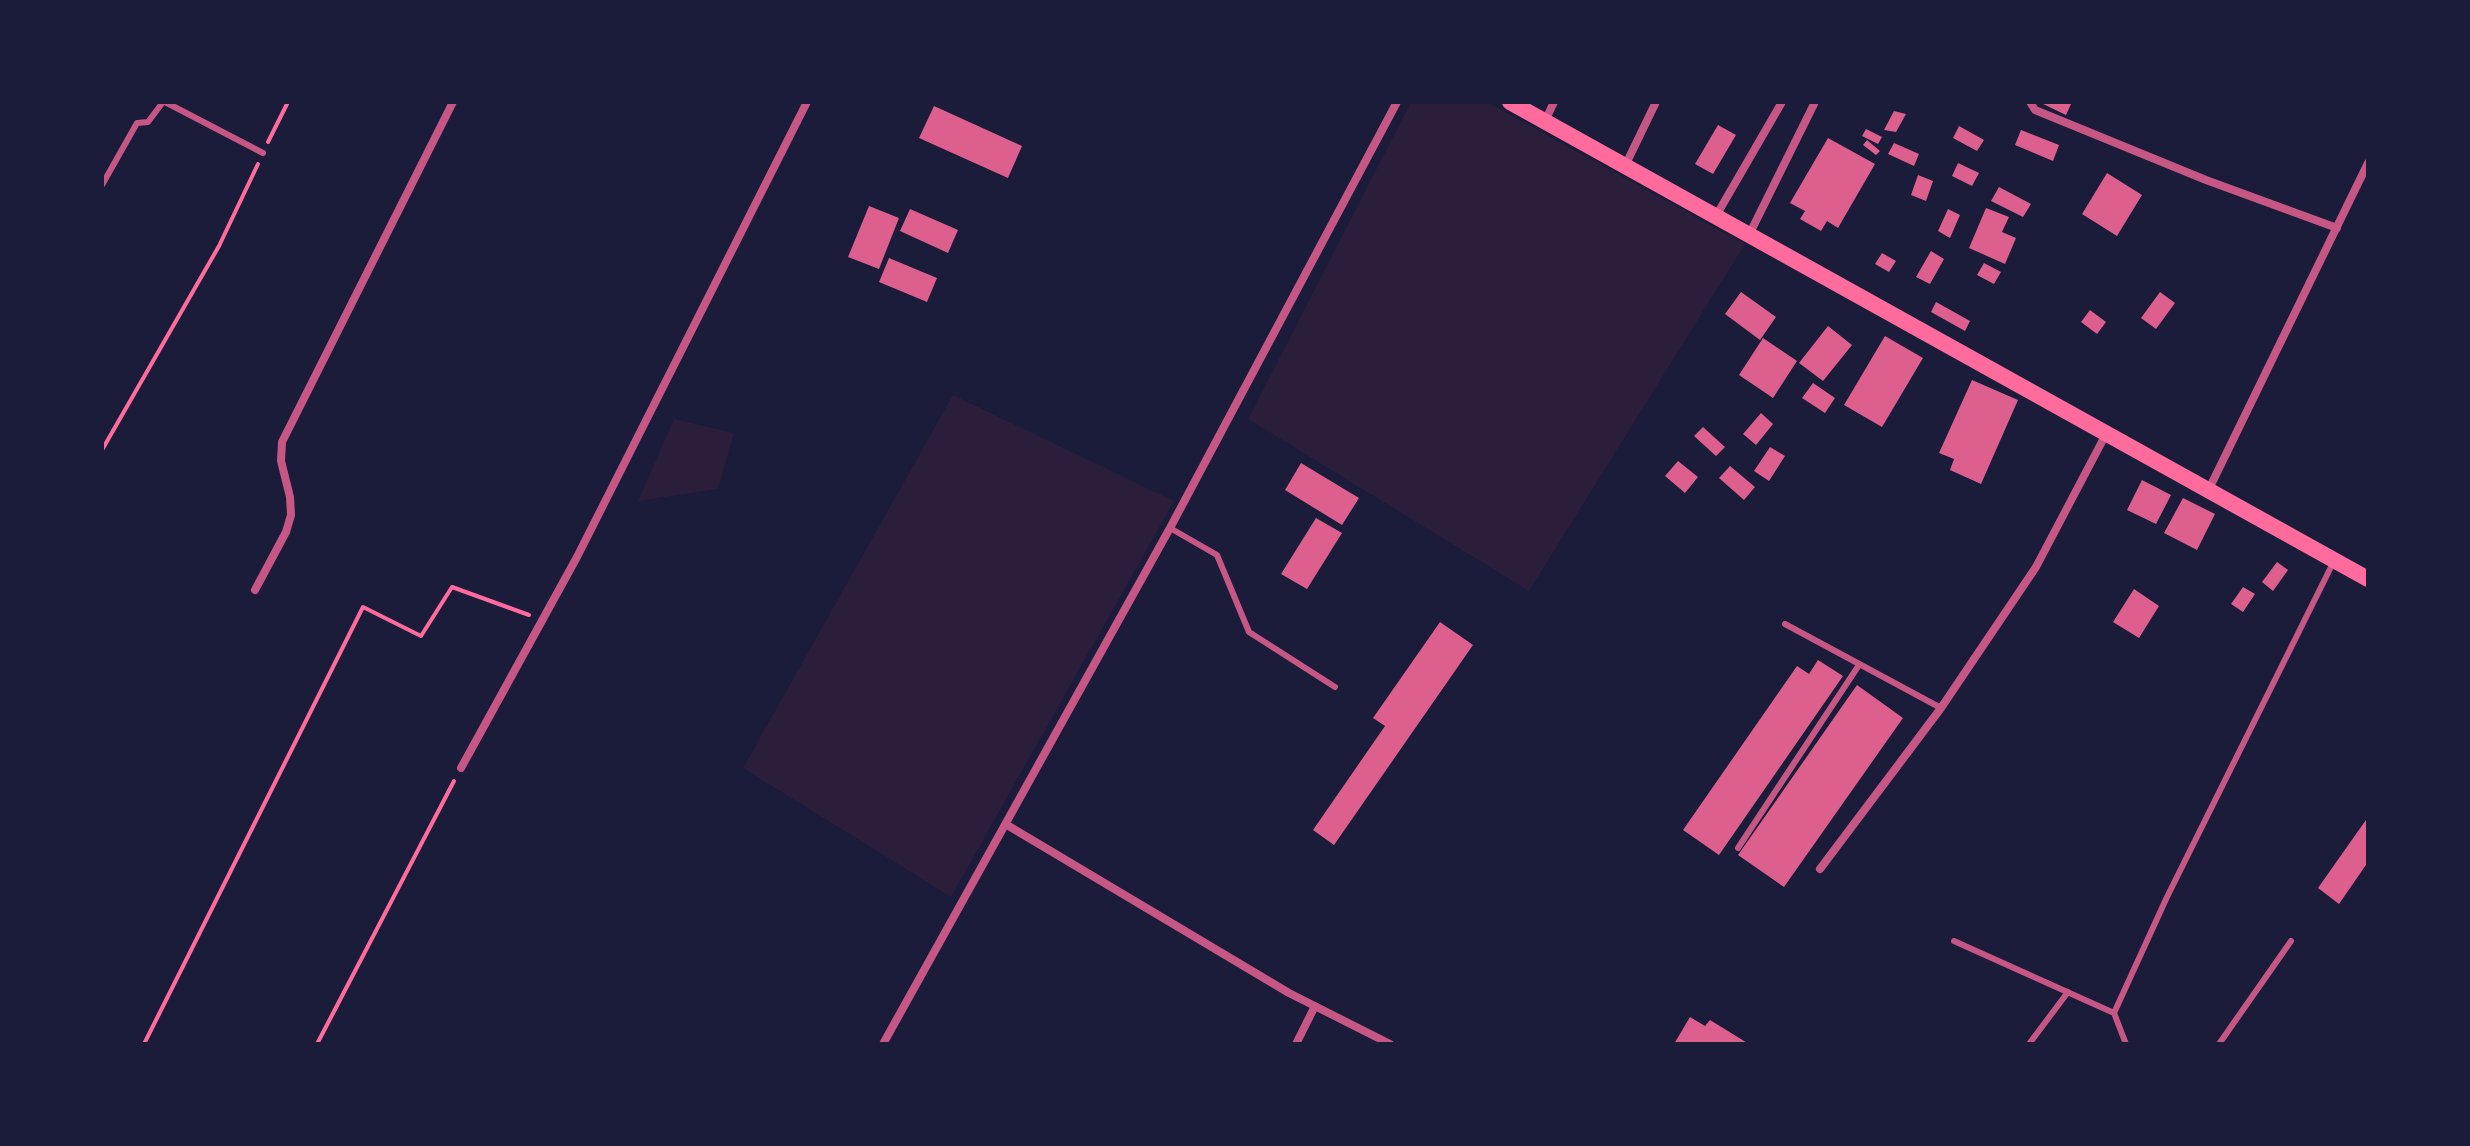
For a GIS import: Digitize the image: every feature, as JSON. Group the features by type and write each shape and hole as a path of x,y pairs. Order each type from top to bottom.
{"main road":[{"path":"1510,102 2368,579"}],"street":[{"path":"255,590 286,532 291,515 281,461 282,442 453,102"},
{"path":"461,768 577,557 807,102"},
{"path":"883,1044 1170,528 1397,102"},
{"path":"1545,121 1554,102"},
{"path":"1625,166 1656,102"},
{"path":"1716,217 1782,102"},
{"path":"1749,235 1815,102"},
{"path":"2030,102 2035,110 2177,169 2337,228"},
{"path":"2209,489 2368,163"},
{"path":"1820,869 1941,708 2036,567 2106,434"},
{"path":"1007,825 1315,1006 1390,1044"},
{"path":"1296,1044 1315,1006"}],"lane":[{"path":"102,185 137,123 148,122 164,102 263,153"},
{"path":"1170,528 1217,555 1249,632 1335,687"},
{"path":"2114,1013 2167,897 2334,561"},
{"path":"1785,624 1941,708"},
{"path":"1738,848 1859,665"},
{"path":"1954,941 2114,1013 2126,1044"},
{"path":"2219,1044 2291,941"},
{"path":"2029,1044 2068,992"}],"path":[{"path":"102,450 219,246 288,102"},
{"path":"144,1044 363,607 421,636 452,587 542,620"},
{"path":"317,1044 461,768"}],"shaded area":[{"path":"1411,102 1487,102 1745,244 1529,591 1248,419"},
{"path":"953,395 1174,501 951,897 743,768"},
{"path":"674,419 734,433 718,489 638,501"}],"building":[{"path":"2039,102 2072,102 2066,115"},
{"path":"934,106 1022,146 1008,178 919,138"},
{"path":"1894,111 1906,114 1896,132 1884,130"},
{"path":"1718,125 1736,135 1713,174 1695,164"},
{"path":"1959,126 1984,140 1977,151 1953,138"},
{"path":"1866,129 1882,137 1878,144 1862,136"},
{"path":"2021,130 2059,145 2053,161 2015,145"},
{"path":"1828,138 1875,164 1838,228 1827,221 1821,231 1800,219 1805,211 1790,203"},
{"path":"1867,140 1880,151 1876,155 1863,145"},
{"path":"1894,143 1919,154 1914,166 1888,154"},
{"path":"1958,163 1979,173 1972,186 1952,176"},
{"path":"2107,173 2142,195 2117,236 2082,214"},
{"path":"1918,175 1933,181 1926,201 1911,195"},
{"path":"1999,187 2031,204 2023,217 1991,201"},
{"path":"869,206 899,218 879,269 848,257"},
{"path":"1986,208 2009,217 2002,232 2016,238 2005,264 1969,248"},
{"path":"910,209 958,230 948,253 900,231"},
{"path":"1948,209 1960,215 1950,238 1938,231"},
{"path":"1931,251 1944,259 1930,284 1916,277"},
{"path":"1882,253 1896,261 1889,272 1875,264"},
{"path":"889,258 937,278 927,302 879,282"},
{"path":"1984,263 2001,272 1994,284 1977,275"},
{"path":"1741,292 1776,317 1760,340 1725,314"},
{"path":"2160,292 2175,303 2156,329 2141,318"},
{"path":"1936,302 1970,321 1965,331 1931,312"},
{"path":"2090,310 2106,322 2097,334 2081,322"},
{"path":"1828,326 1852,345 1823,381 1799,363"},
{"path":"1885,336 1923,358 1882,427 1844,405"},
{"path":"1763,338 1797,361 1773,398 1739,375"},
{"path":"1972,380 2018,400 1981,484 1950,470 1954,459 1939,453"},
{"path":"1813,383 1835,398 1825,413 1802,398"},
{"path":"1761,413 1773,424 1756,445 1743,434"},
{"path":"1703,427 1725,447 1716,456 1694,436"},
{"path":"1770,447 1785,456 1769,481 1754,471"},
{"path":"1678,461 1698,477 1685,493 1665,476"},
{"path":"1301,463 1359,498 1342,525 1285,490"},
{"path":"1730,466 1755,487 1744,500 1719,478"},
{"path":"2142,480 2171,495 2156,524 2127,510"},
{"path":"2183,498 2215,514 2197,550 2164,533"},
{"path":"1316,518 1342,533 1307,589 1281,574"},
{"path":"2277,562 2288,570 2273,591 2262,582"},
{"path":"2243,587 2255,594 2243,612 2231,604"},
{"path":"2134,589 2159,606 2139,638 2113,622"},
{"path":"1440,622 1473,645 1334,845 1313,830 1385,726 1373,718"},
{"path":"1818,660 1843,676 1719,855 1683,830 1797,666 1809,674"},
{"path":"1857,685 1903,718 1784,887 1738,855"},
{"path":"2368,817 2368,862 2339,904 2318,888"},
{"path":"1690,1017 1705,1026 1710,1020 1749,1044 1674,1044"}]}
